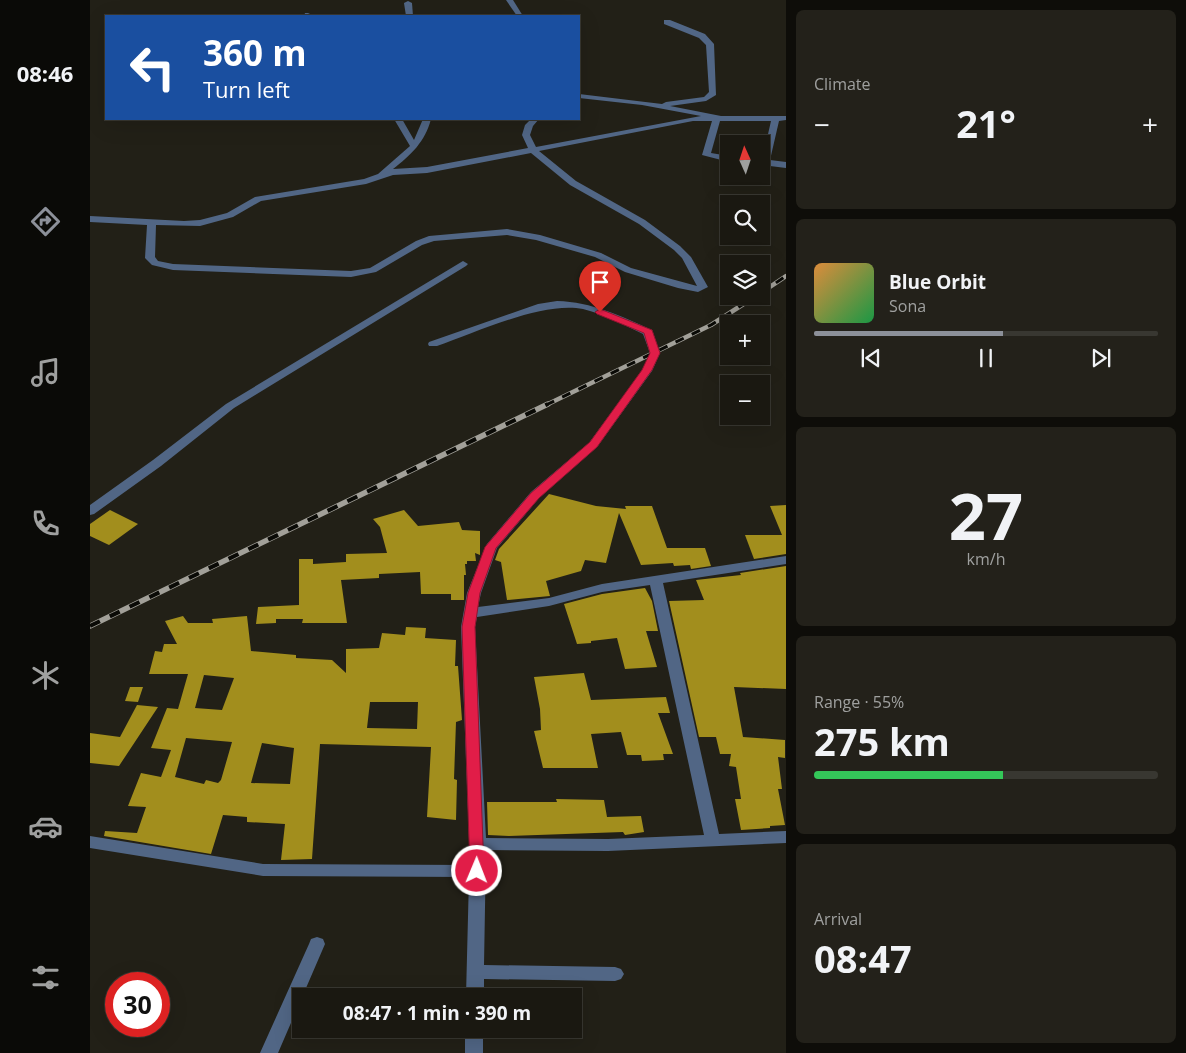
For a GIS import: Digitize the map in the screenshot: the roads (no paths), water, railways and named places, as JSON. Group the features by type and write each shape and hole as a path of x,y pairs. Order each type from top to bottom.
{"street":[{"path":"509,0 519,15"},
{"path":"408,3 410,15"},
{"path":"657,106 706,99 713,93 710,44 702,36 667,22"},
{"path":"580,96 657,106 717,117"},
{"path":"717,117 706,155 720,157"},
{"path":"90,219 184,224 230,215 258,199 366,182 392,172 427,170 692,119 717,117 786,118"},
{"path":"770,138 776,118"},
{"path":"399,120 414,146"},
{"path":"376,178 414,146 425,132 427,120"},
{"path":"152,222 150,258 155,263 172,267 351,274 373,270 419,243 432,238 507,232 537,237 598,255 628,270 682,286 698,289 703,287 686,257 678,248 642,222 573,183 534,150 526,135 529,125 534,120"},
{"path":"770,163 786,165"},
{"path":"90,511 158,463 230,406 264,388 463,264"},
{"path":"433,344 542,306 560,302 584,305 648,332 655,353 647,370 593,444 535,495 491,547 474,593 468,627 478,844 475,988"},
{"path":"470,613 549,602 602,588 786,560"},
{"path":"656,580 713,841"},
{"path":"478,844 608,845 786,837"},
{"path":"90,842 262,870 477,871"},
{"path":"269,1053 317,944"},
{"path":"475,972 615,974"},
{"path":"474,1038 474,1053"}],"railway":[{"path":"770,287 786,276"},
{"path":"546,405 711,325 742,305"},
{"path":"90,626 548,404"}]}
